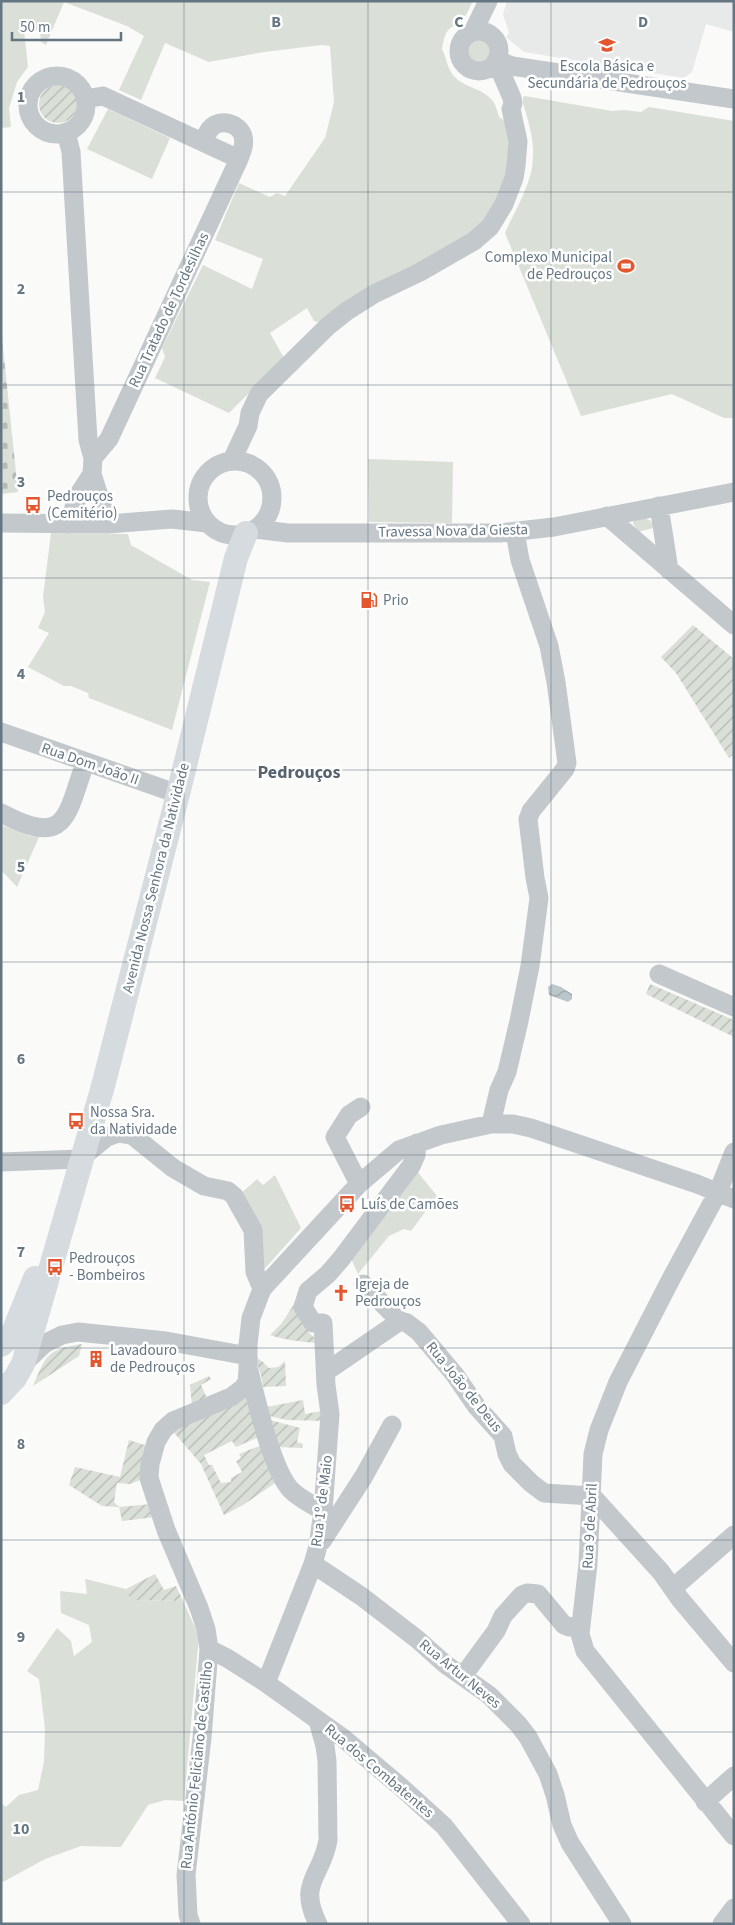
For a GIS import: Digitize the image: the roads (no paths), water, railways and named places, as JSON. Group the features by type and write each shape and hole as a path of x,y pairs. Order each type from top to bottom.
{"main road":[{"name":"Avenida Nossa Senhora da Natividade","path":"1,1393 15,1378 23,1364 80,1160 103,1086 236,558 234,530"},
{"name":"Avenida Nossa Senhora da Natividade","path":"1,1345 10,1338 14,1330 70,1196"}],"street":[{"path":"481,33 487,18 489,1"},
{"path":"232,460 248,426 250,412 260,394 328,326 374,294 420,272 474,242 490,227 504,204 514,178 518,147 516,128 511,110 498,89 489,80 465,66 459,54 464,38 481,33 498,42 500,54 497,61 487,70 476,72"},
{"path":"497,61 512,66 734,99"},
{"path":"497,61 512,98 511,110"},
{"path":"50,76 68,78 76,83 82,90 85,99 84,116 80,123 66,132 56,134 39,128 29,112 28,103 34,86 50,76"},
{"path":"85,99 103,96 239,159"},
{"name":"Rua Tratado de Tordesilhas","path":"68,524 79,494 109,439 239,159 244,142 241,132 234,125 224,122 213,126 203,142"},
{"path":"66,132 71,152 88,440 108,524"},
{"path":"248,426 258,467"},
{"path":"232,460 250,463 258,467 270,484 273,495 272,506 266,519 234,530 201,514 197,502 198,490 202,479 210,470 220,463 232,460"},
{"path":"172,519 198,490"},
{"name":"Travessa Nova da Giesta","path":"1,523 108,524 172,519 234,530 288,533 515,532 554,527 734,492"},
{"path":"272,506 288,533"},
{"path":"659,506 669,570"},
{"path":"607,516 734,625"},
{"path":"491,1124 499,1090 507,1072 530,966 539,898 528,819 531,811 566,770 567,763 549,646 520,560 515,532"},
{"name":"Rua Dom João II","path":"1,732 178,794"},
{"path":"1,813 37,828 55,826 62,821 67,813 85,763"},
{"path":"659,974 734,1007"},
{"path":"359,1184 335,1137 349,1115 361,1107"},
{"name":"Rua António Feliciano de Castilho","path":"191,1924 188,1915 186,1875 202,1738 209,1649 206,1630 199,1608 177,1560 159,1511 149,1478 150,1464 156,1442 163,1430 173,1421 238,1393 247,1382 251,1318 262,1289 359,1184 399,1150 459,1130 491,1124 513,1124 531,1128 726,1195"},
{"path":"1,1162 80,1160 107,1137 118,1133 132,1135 173,1168 188,1177 204,1186 228,1191 241,1207 252,1230 256,1279 262,1289"},
{"name":"Rua 1º de Maio","path":"266,1683 313,1564 324,1511 330,1414 326,1385 324,1322 313,1322 303,1307 308,1291 328,1274 411,1166 416,1155 417,1143"},
{"name":"Rua 9 de Abril","path":"734,1152 726,1195 671,1279 615,1390 596,1442 588,1564 580,1634 585,1651 734,1836"},
{"name":"Rua João de Deus","path":"363,1284 400,1321 407,1323 419,1332 455,1375 478,1407 503,1436 507,1454 512,1464 524,1478 544,1493 592,1496"},
{"path":"327,1371 400,1321"},
{"path":"23,1364 44,1344 62,1335 78,1332 166,1342 248,1363 272,1450 284,1480 291,1490 324,1511"},
{"path":"318,1546 364,1476 392,1425"},
{"path":"592,1496 673,1588 680,1599 734,1663"},
{"path":"673,1588 734,1535"},
{"name":"Rua Artur Neves","path":"313,1564 361,1596 463,1676 489,1694 518,1724 528,1737 548,1774 562,1825 570,1843 622,1924"},
{"path":"463,1676 496,1631 504,1616 522,1595 528,1593 538,1594 564,1625 574,1627 581,1625"},
{"name":"Rua dos Combatentes","path":"209,1649 266,1683 344,1738 401,1787 444,1826 521,1924"},
{"path":"318,1721 327,1760 328,1840 326,1852 317,1868 309,1891 309,1904 318,1924"},
{"path":"705,1802 734,1776"},
{"path":"722,1924 734,1908"}],"water":[{"path":"552,984 572,994 572,999 568,1002 549,995 548,987"}],"place":[{"name":"Escola Básica e Secundária de Pedrouços","path":"607,45"},
{"name":"Complexo Municipal de Pedrouços","path":"626,266"},
{"name":"Pedrouços (Cemitério)","path":"33,505"},
{"name":"Prio","path":"369,600"},
{"name":"Nossa Sra. da Natividade","path":"76,1121"},
{"name":"Luís de Camões","path":"347,1204"},
{"name":"Pedrouços - Bombeiros","path":"55,1267"},
{"name":"Igreja de Pedrouços","path":"341,1293"},
{"name":"Lavadouro de Pedrouços","path":"96,1359"}],"district":[{"name":"Pedrouços","path":"299,772"}]}
